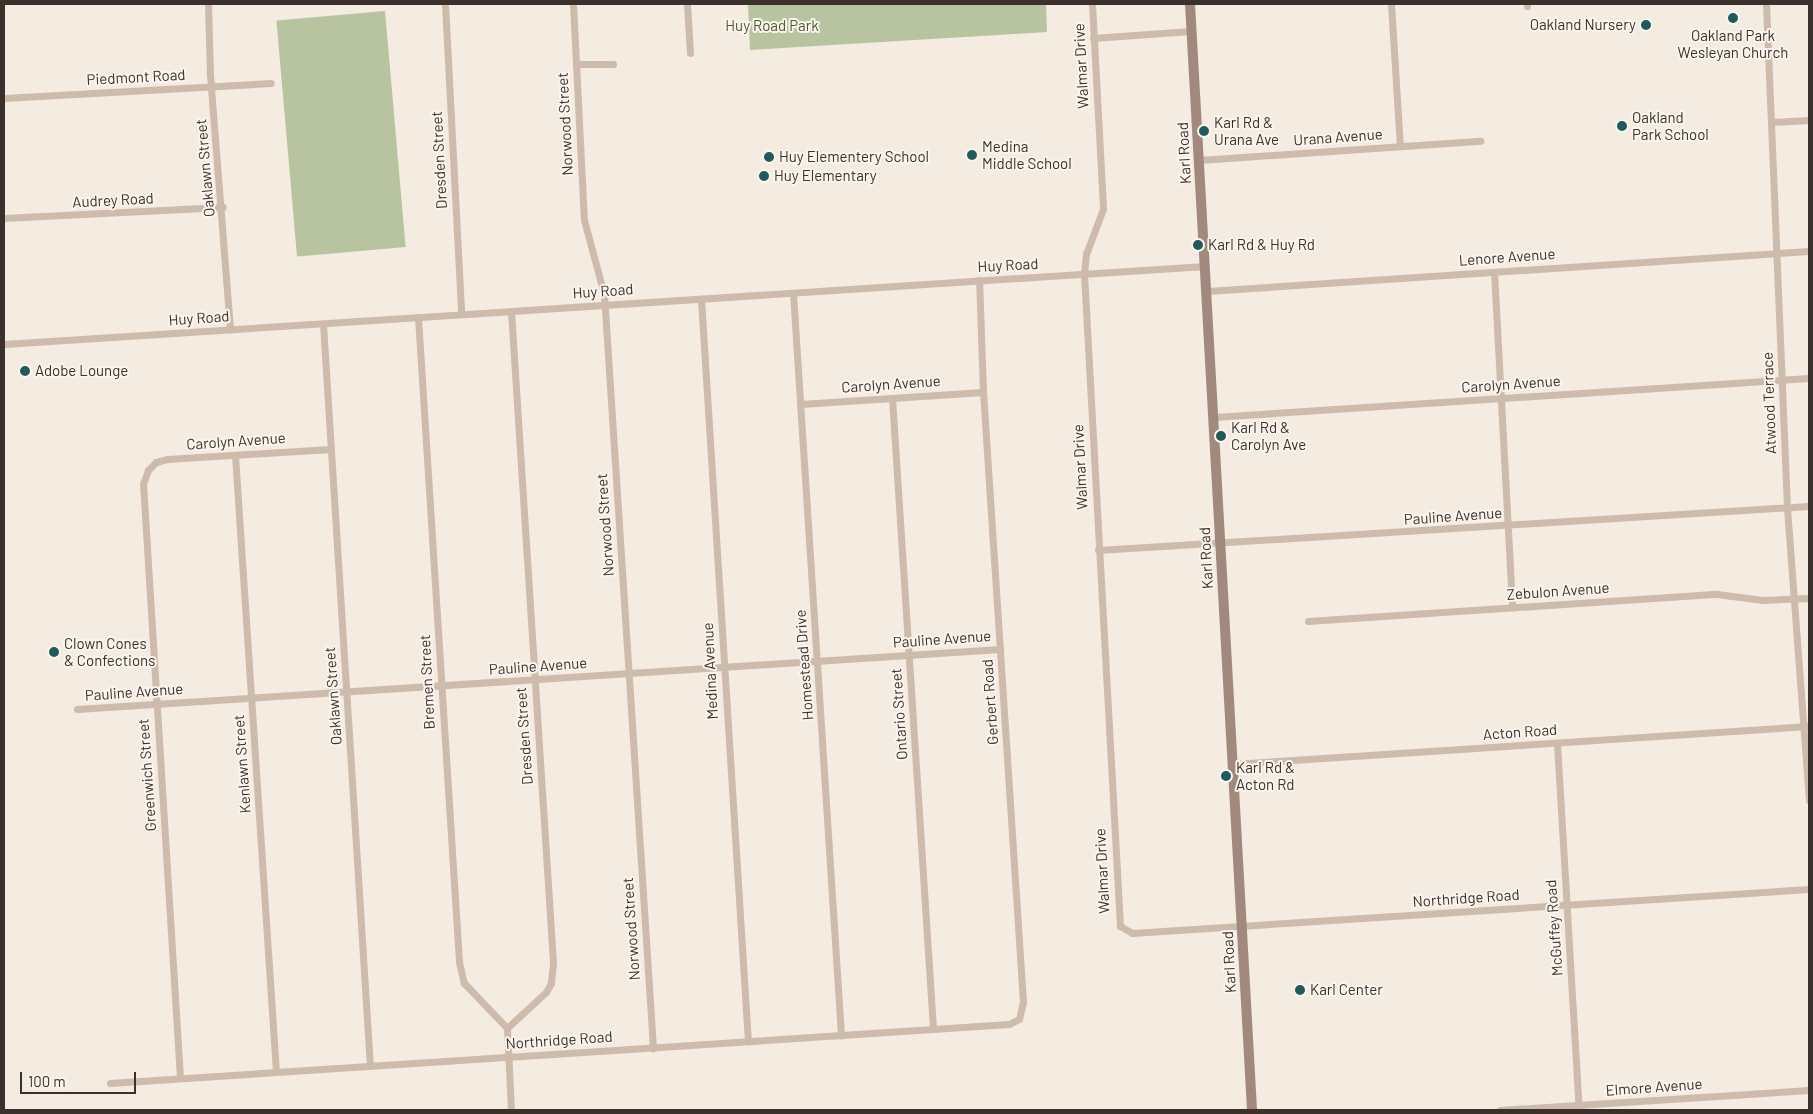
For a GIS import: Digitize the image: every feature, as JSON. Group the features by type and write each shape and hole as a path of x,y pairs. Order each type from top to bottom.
{"main road":[{"name":"Karl Road","path":"1190,4 1252,1110"}],"street":[{"name":"Oaklawn Street","path":"208,4 211,86 223,207 230,330"},
{"name":"Dresden Street","path":"445,4 461,314"},
{"name":"Norwood Street","path":"573,4 584,220 603,281 605,304 653,1048"},
{"path":"687,4 690,53"},
{"name":"Walmar Drive","path":"1092,4 1103,209 1086,254 1084,274 1118,920 1124,930"},
{"path":"1391,4 1400,146"},
{"name":"Atwood Terrace","path":"1766,4 1787,508 1792,600 1807,726 1809,800"},
{"path":"1093,38 1191,31"},
{"path":"576,64 613,64"},
{"name":"Piedmont Road","path":"4,98 271,83"},
{"path":"1771,122 1809,120"},
{"name":"Urana Avenue","path":"1199,160 1480,141"},
{"name":"Audrey Road","path":"4,218 223,207"},
{"name":"Lenore Avenue","path":"1207,291 1809,251"},
{"name":"Huy Road","path":"4,344 1205,266"},
{"path":"1494,272 1505,526 1512,608"},
{"name":"Gerbert Road","path":"979,280 983,392 1023,1002 1019,1019 1009,1024"},
{"name":"Homestead Drive","path":"793,293 842,1035"},
{"name":"Medina Avenue","path":"700,299 748,1042"},
{"name":"Dresden Street","path":"507,1028 546,992 553,974 511,311"},
{"name":"Bremen Street","path":"418,317 459,962 464,983 507,1028"},
{"name":"Oaklawn Street","path":"323,324 370,1066"},
{"name":"Carolyn Avenue","path":"1214,417 1809,378"},
{"name":"Carolyn Avenue","path":"801,404 983,392"},
{"name":"Ontario Street","path":"892,398 932,1029"},
{"name":"Carolyn Avenue","path":"148,470 156,462 166,459 330,449"},
{"name":"Kenlawn Street","path":"236,455 276,1072"},
{"name":"Greenwich Street","path":"148,470 143,484 143,498 180,1078"},
{"name":"Pauline Avenue","path":"1098,550 1220,544 1809,506"},
{"name":"Zebulon Avenue","path":"1308,621 1717,594 1763,600 1809,598"},
{"name":"Pauline Avenue","path":"77,709 629,674 723,670 1000,649"},
{"name":"Acton Road","path":"1232,764 1807,726"},
{"name":"McGuffey Road","path":"1557,743 1579,1108"},
{"name":"Northridge Road","path":"1124,930 1132,933 1809,889"},
{"name":"Northridge Road","path":"110,1083 1009,1024"},
{"path":"507,1028 511,1110"},
{"name":"Elmore Avenue","path":"1500,1110 1579,1108 1809,1090"}],"green space":[{"name":"Huy Road Park","path":"748,4 1046,4 1047,32 750,50"},
{"path":"385,11 406,247 297,257 276,20"}],"place":[{"name":"Oakland Park Wesleyan Church","path":"1733,18"},
{"name":"Oakland Nursery","path":"1646,25"},
{"name":"Oakland Park School","path":"1622,126"},
{"name":"Karl Rd & Urana Ave","path":"1204,131"},
{"name":"Medina Middle School","path":"972,155"},
{"name":"Huy Elementery School","path":"769,157"},
{"name":"Huy Elementary","path":"764,176"},
{"name":"Karl Rd & Huy Rd","path":"1198,245"},
{"name":"Adobe Lounge","path":"25,371"},
{"name":"Karl Rd & Carolyn Ave","path":"1221,436"},
{"name":"Clown Cones & Confections","path":"54,652"},
{"name":"Karl Rd & Acton Rd","path":"1226,776"},
{"name":"Karl Center","path":"1300,990"}]}
